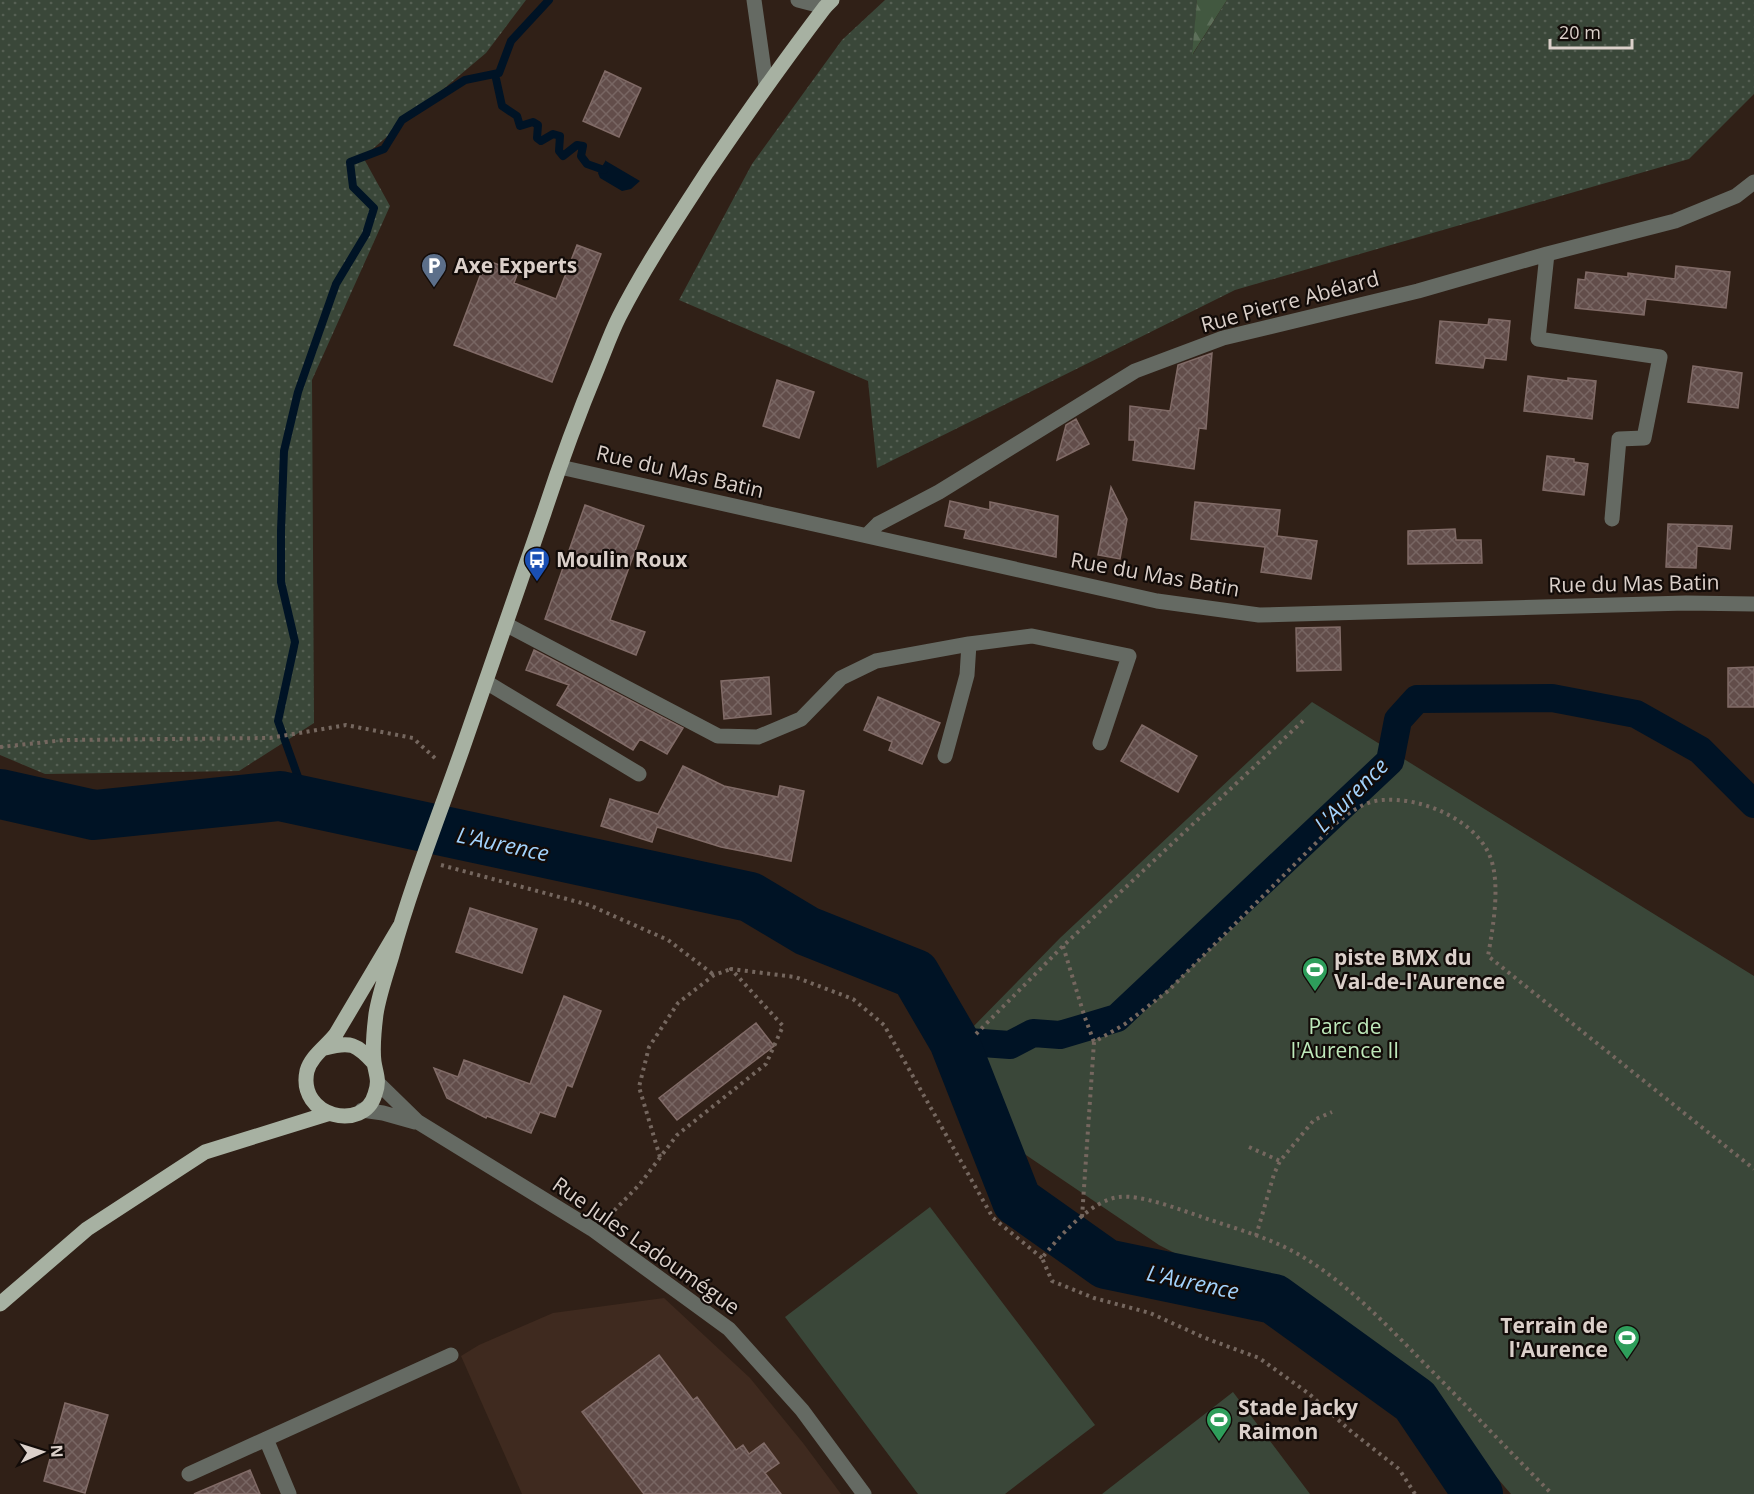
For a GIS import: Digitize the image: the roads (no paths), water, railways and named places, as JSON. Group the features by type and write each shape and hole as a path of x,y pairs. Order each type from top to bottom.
{"main road":[{"path":"0,1304 87,1229 205,1152 327,1114 345,1116 362,1110 375,1098 379,1077 374,1063 377,1008 399,926 507,625 586,395 617,320 655,251 766,84 827,2"},
{"path":"327,1114 316,1106 310,1097 306,1084 308,1069 314,1057 336,1034 399,926"},
{"path":"325,1048 343,1044 360,1048 374,1063"}],"street":[{"path":"754,0 766,84"},
{"path":"798,0 827,2"},
{"name":"Rue Pierre Abélard","path":"867,535 878,524 939,492 1135,371 1223,338 1418,291 1676,220 1736,196 1754,182"},
{"path":"1547,254 1538,339 1660,357 1644,438 1619,439 1612,519"},
{"name":"Rue du Mas Batin","path":"560,466 1157,600 1259,615 1686,603 1754,604"},
{"path":"507,625 718,736 758,736 801,719 841,678 876,661 969,644 1032,636 1129,656 1100,742"},
{"path":"945,756 967,675 969,644"},
{"path":"486,682 639,774"},
{"name":"Rue Jules Ladoumégue","path":"378,1083 418,1122 592,1229 729,1329 802,1410 864,1494"},
{"name":"Rue Jules Ladoumégue","path":"362,1110 418,1122"},
{"path":"189,1474 451,1355"},
{"path":"266,1439 290,1494"}],"water":[{"path":"606,160 640,181 631,189 622,191 600,178 598,173"}],"waterway":[{"path":"307,802 278,721 295,642 281,582 284,451 298,392 336,284 366,234 374,208 353,187 350,162 384,149 402,120 465,80 499,73 511,41 549,0"},
{"path":"495,74 502,106 517,116 520,126 533,122 538,125 537,138 541,141 553,134 560,136 559,151 563,156 577,145 583,146 581,156 587,164 604,170"},
{"name":"L'Aurence","path":"954,1041 1010,1045 1033,1033 1060,1035 1117,1018 1390,761 1398,720 1417,699 1552,698 1636,714 1700,750 1754,804"},
{"name":"L'Aurence","path":"0,794 94,815 280,796 750,897 807,931 915,974 954,1041 1017,1201 1106,1264 1274,1299 1415,1401 1478,1494"}],"place":[{"name":"Axe Experts","path":"434,289"},
{"name":"Moulin Roux","path":"537,583"},
{"name":"piste BMX du Val-de-l'Aurence","path":"1315,993"},
{"name":"Terrain de l'Aurence","path":"1627,1361"},
{"name":"Stade Jacky Raimon","path":"1219,1443"}],"park label":[{"name":"Parc de l'Aurence II","path":"1345,1039"}]}
